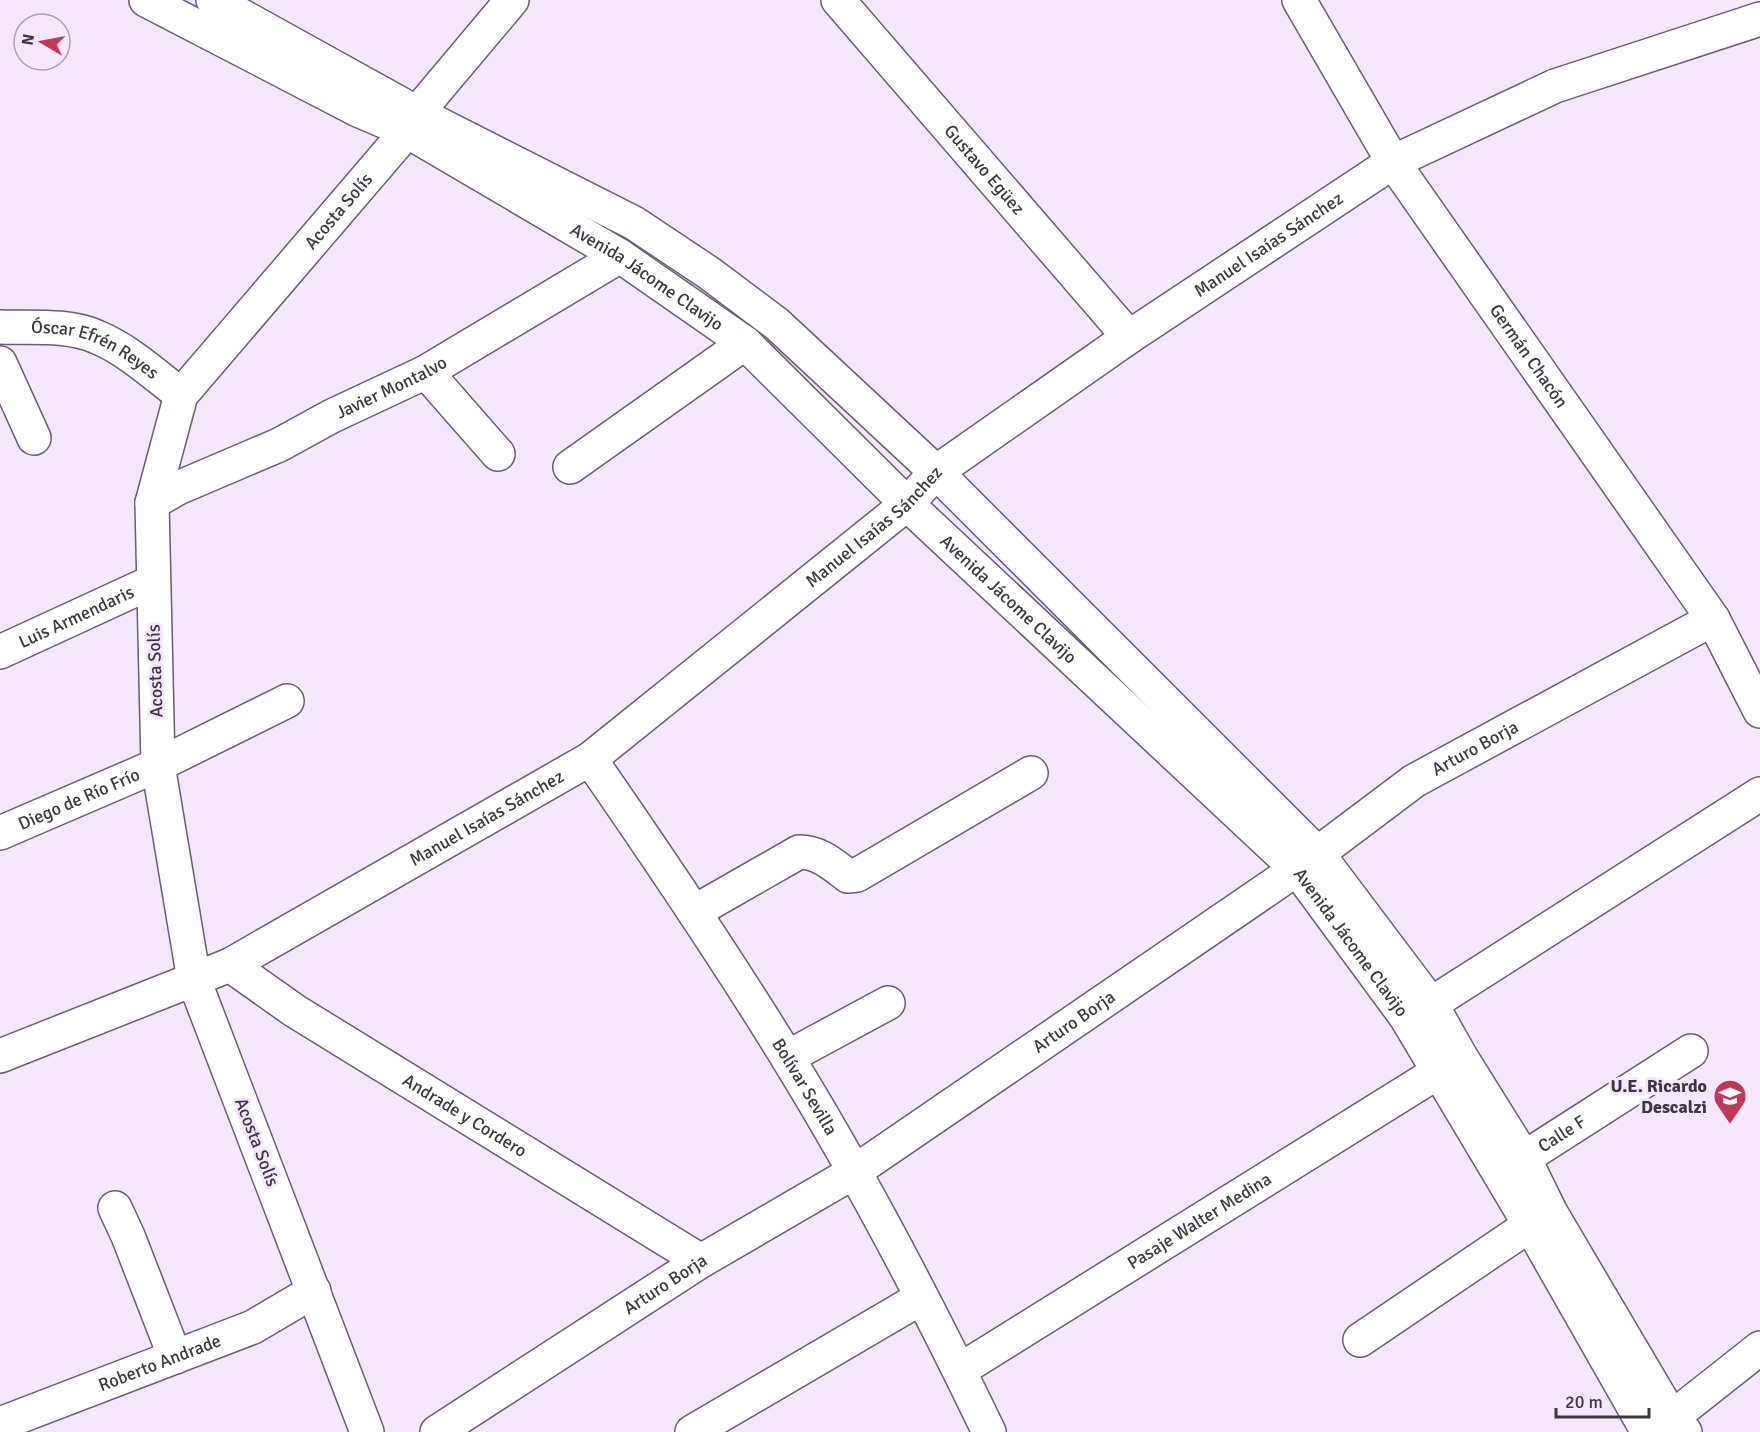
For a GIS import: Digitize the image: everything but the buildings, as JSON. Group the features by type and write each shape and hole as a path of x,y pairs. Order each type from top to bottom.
{"street":[{"name":"Avenida Jácome Clavijo","path":"146,0 358,110 412,122 634,223 709,273 777,324 936,472 1307,862 1431,1004 1524,1158 1541,1219"},
{"name":"Avenida Jácome Clavijo","path":"213,0 412,122 620,256 745,344 906,504 1307,862 1406,1017 1438,1072 1541,1219 1665,1429"},
{"name":"Acosta Solís","path":"367,1432 194,980 158,765 152,582 152,503 181,395 512,0"},
{"name":"Gustavo Egüez","path":"838,0 1129,338"},
{"name":"Germán Chacón","path":"1299,0 1393,162 1713,619 1749,665 1760,711"},
{"name":"Manuel Isaías Sánchez","path":"0,1056 230,965 590,759 906,504 936,472 1129,338 1393,162 1555,86 1760,19"},
{"name":"Javier Montalvo","path":"152,503 178,488 279,445 332,416 426,372 620,256"},
{"name":"Óscar Efrén Reyes","path":"0,327 63,328 95,336 125,352 181,395"},
{"path":"570,468 745,344"},
{"path":"0,363 34,438"},
{"path":"426,372 498,454"},
{"name":"Luis Armendaris","path":"0,652 152,582"},
{"name":"Arturo Borja","path":"437,1432 701,1261 854,1172 1307,862 1414,781 1713,619"},
{"name":"Diego de Río Frío","path":"0,833 158,765 287,701"},
{"name":"Bolívar Sevilla","path":"590,759 677,884 788,1058 854,1172 960,1370 989,1432"},
{"path":"694,912 799,852 820,855 848,876 870,869 1031,773"},
{"path":"1431,1004 1760,794"},
{"name":"Andrade y Cordero","path":"230,965 294,1011 701,1261"},
{"path":"788,1058 888,1003"},
{"name":"Calle F","path":"1524,1158 1691,1051"},
{"name":"Pasaje Walter Medina","path":"960,1370 1438,1072"},
{"path":"115,1208 175,1357"},
{"path":"1360,1341 1541,1219"},
{"name":"Roberto Andrade","path":"0,1424 253,1327 314,1291"},
{"path":"692,1432 921,1298"},
{"path":"1665,1429 1760,1348"}],"place":[{"name":"U.E. Ricardo Descalzi","path":"1730,1125"}]}
